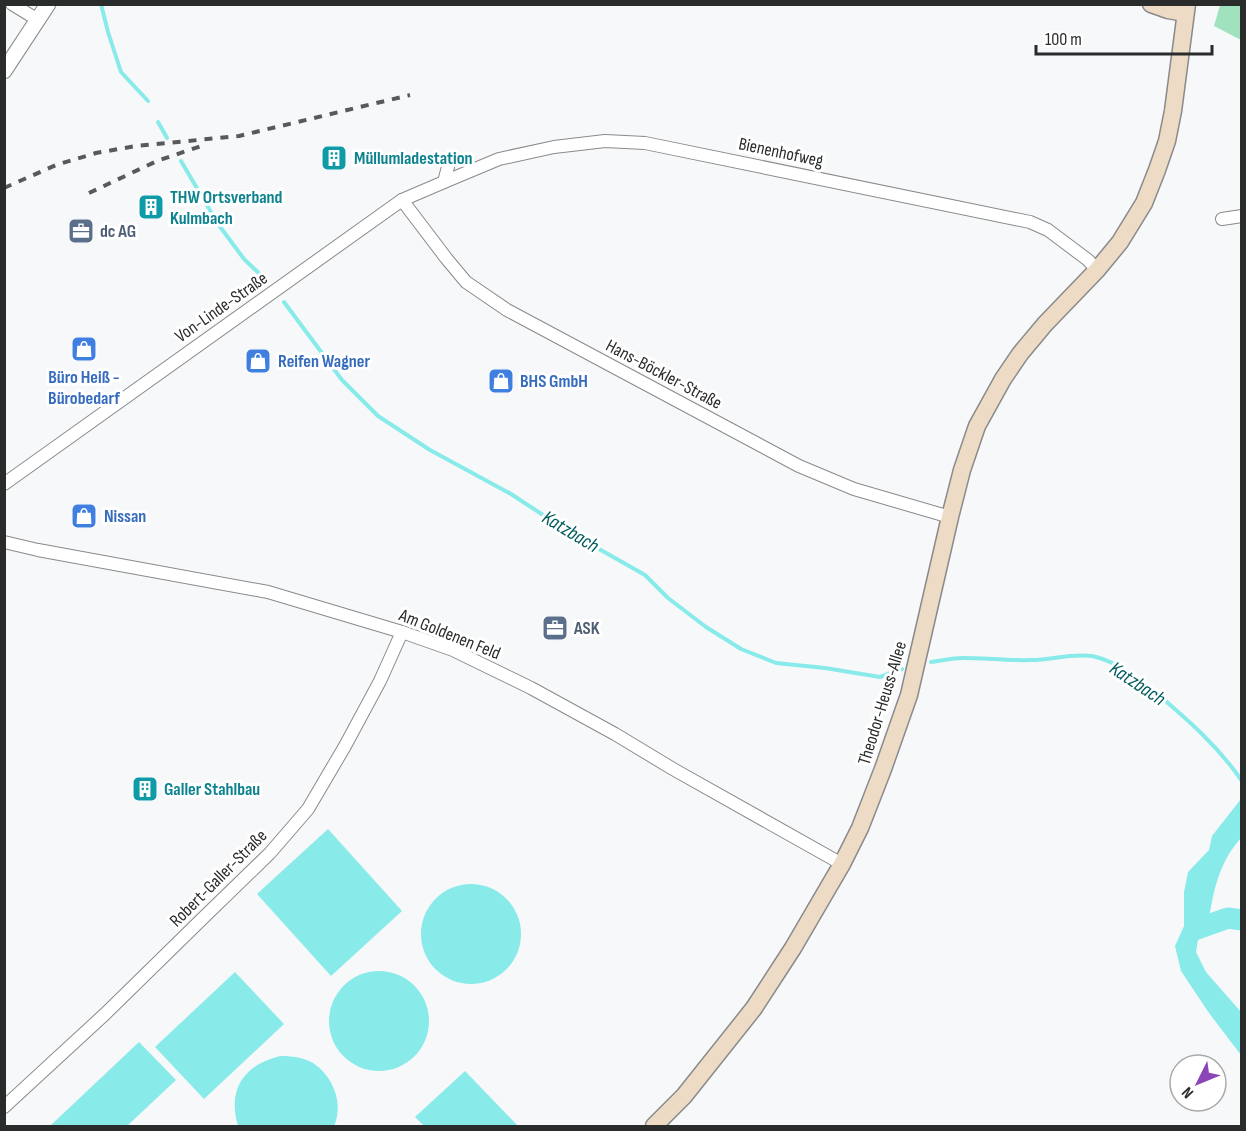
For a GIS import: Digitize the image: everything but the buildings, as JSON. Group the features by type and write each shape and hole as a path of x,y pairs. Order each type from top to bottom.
{"main road":[{"path":"1151,4 1168,10 1186,9"},
{"name":"Theodor-Heuss-Allee","path":"654,1126 684,1096 754,1008 793,948 842,864 864,818 909,694 950,517 962,470 977,426 1020,354 1045,324 1097,270 1119,242 1144,203 1167,141 1186,9"}],"street":[{"path":"12,4 38,20"},
{"path":"4,71 48,4"},
{"name":"Bienenhofweg","path":"444,182 499,159 554,147 605,141 645,142 1030,222 1048,230 1088,260 1097,270"},
{"path":"444,182 450,159"},
{"name":"Von-Linde-Straße","path":"4,484 402,200 444,182"},
{"name":"Hans-Böckler-Straße","path":"402,200 466,282 507,310 799,466 854,489 950,517"},
{"path":"1221,219 1242,216"},
{"name":"Am Goldenen Feld","path":"4,542 268,592 402,632 453,650 531,688 615,734 842,864"},
{"name":"Robert-Galler-Straße","path":"4,1107 105,1014 270,853 308,809 380,681 402,632"}],"green space":[{"path":"1220,5 1241,5 1241,40 1214,26"}],"water":[{"path":"1241,799 1241,838 1232,849 1220,872 1206,935 1198,940 1196,952 1206,972 1241,1012 1241,1055 1181,971 1175,946 1184,926 1184,892 1188,872 1209,850 1212,836"},
{"path":"328,829 402,911 331,976 257,894"},
{"path":"471,884 490,888 507,898 517,915 521,934 517,953 507,970 490,980 471,984 452,980 435,970 425,953 421,934 425,915 435,898 452,888"},
{"path":"379,971 407,979 421,993 429,1021 421,1049 407,1063 379,1071 351,1063 337,1049 329,1021 337,993 351,979"},
{"path":"235,972 284,1024 204,1099 155,1047"},
{"path":"139,1042 176,1080 127,1126 50,1126"},
{"path":"280,1056 297,1057 309,1061 326,1075 337,1100 337,1118 334,1126 238,1126 235,1101 241,1080 257,1066"},
{"path":"465,1071 518,1126 424,1126 415,1117"}],"waterway":[{"name":"Katzbach","path":"101,4 121,72 148,101"},
{"name":"Katzbach","path":"158,122 167,138"},
{"name":"Katzbach","path":"181,161 218,224 244,259 266,280"},
{"name":"Katzbach","path":"284,302 342,380 378,416 430,450 511,494 569,532 645,575 668,598 706,627 741,649 776,663 880,677 902,669"},
{"name":"Katzbach","path":"931,662 955,658 1039,660 1077,655 1101,658 1125,670 1167,702 1212,745 1242,781"},
{"path":"1197,929 1228,918 1242,920"}],"railway":[{"path":"4,188 56,165 96,153 136,146 239,136 410,95"},
{"path":"89,193 157,161 201,146"}],"place":[{"name":"Müllumladestation","path":"334,158"},
{"name":"THW Ortsverband Kulmbach","path":"151,207"},
{"name":"dc AG","path":"81,231"},
{"name":"Büro Heiß - Bürobedarf","path":"84,349"},
{"name":"Reifen Wagner","path":"258,361"},
{"name":"BHS GmbH","path":"501,381"},
{"name":"Nissan","path":"84,516"},
{"name":"ASK","path":"555,628"},
{"name":"Galler Stahlbau","path":"145,789"}]}
